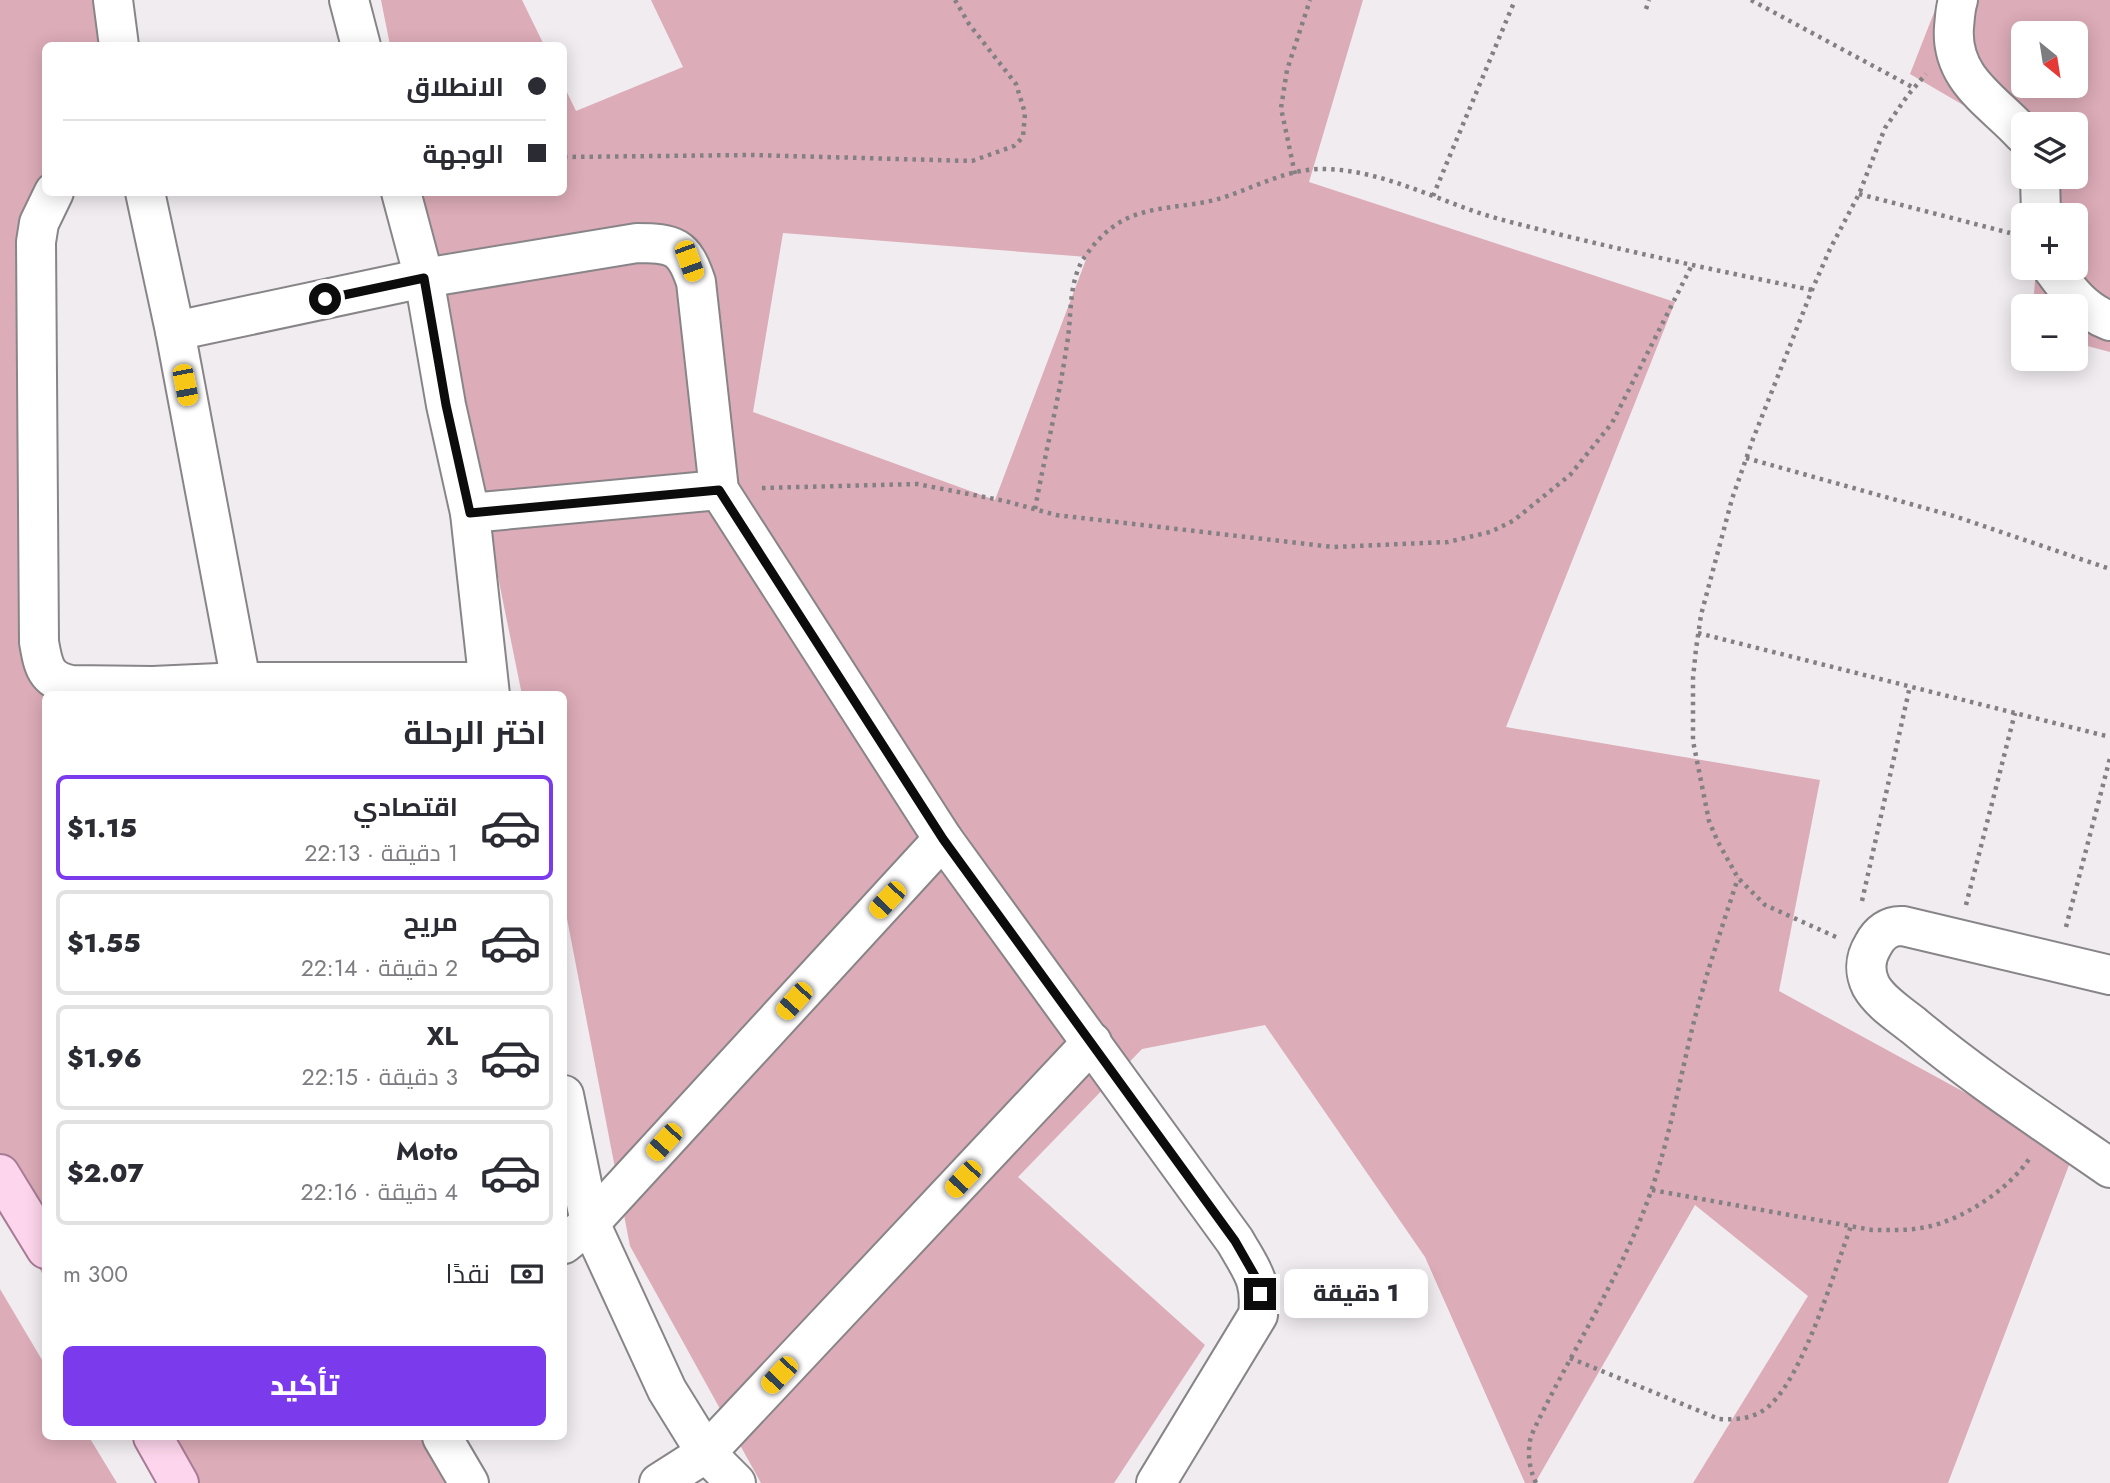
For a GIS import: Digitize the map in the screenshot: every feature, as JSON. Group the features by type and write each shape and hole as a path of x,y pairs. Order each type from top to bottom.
{"main road":[{"path":"0,1174 42,1242"},
{"path":"155,1440 179,1483"}],"street":[{"path":"113,0 118,42"},
{"path":"349,0 360,42"},
{"path":"1958,0 1953,45 1960,66 1990,104 2011,123"},
{"path":"52,196 39,223 36,242 39,642 42,661 53,678 60,683 71,685 241,682 489,688 470,513 446,405 424,278 402,196"},
{"path":"146,196 175,331 241,682"},
{"path":"175,331 424,278 637,243 663,243 680,252 689,261 696,282 719,490 943,839 1235,1241 1255,1276 1260,1294 1258,1315 1156,1483"},
{"path":"2061,280 2072,296 2098,317 2110,321"},
{"path":"470,513 719,490"},
{"path":"577,1234 943,839"},
{"path":"2110,975 1925,929 1896,926 1877,938 1869,952 1866,966 1868,980 1880,999 1942,1050 2110,1168"},
{"path":"659,1483 706,1453 1092,1042"},
{"path":"567,1127 577,1234 706,1453 736,1483"},
{"path":"444,1440 469,1483"}],"path":[{"path":"567,157 752,155 972,162 1014,146 1023,137 1025,113 1016,84 969,24 955,0"},
{"path":"1295,174 1280,108 1287,70 1310,0"},
{"path":"1433,196 1515,0"},
{"path":"1646,9 1649,0"},
{"path":"1751,0 1914,88"},
{"path":"1869,952 1765,905 1738,878 1709,821 1693,741 1693,678 1698,633 1716,556 1746,458 1812,289 1859,194 1885,128 1914,88 1953,45"},
{"path":"1035,509 1068,342 1072,288 1081,263 1095,243 1128,218 1171,206 1215,200 1295,174 1324,168 1363,173 1500,219 1692,265 1812,289"},
{"path":"1859,194 2011,233"},
{"path":"719,490 917,484 1005,501 1056,515 1333,547 1448,542 1490,532 1513,522 1570,475 1612,423 1692,265"},
{"path":"1746,458 1957,517 2110,569"},
{"path":"1698,633 2110,737"},
{"path":"1862,904 1910,686"},
{"path":"1958,938 2015,713"},
{"path":"2056,962 2110,758"},
{"path":"1536,1483 1529,1461 1531,1437 1620,1261 1651,1190 1679,1091 1706,977 1738,878"},
{"path":"1651,1190 1851,1226 1883,1230 1928,1227 1972,1208 2015,1178 2023,1170 2050,1126"},
{"path":"1570,1358 1719,1419 1740,1420 1755,1415 1768,1406 1790,1377 1807,1344 1851,1226"}],"shaded area":[{"path":"0,0 120,0 122,42 42,42 42,196 46,196 42,1273 0,1203"},
{"path":"381,0 522,0 543,42 389,42"},
{"path":"651,0 1363,0 1309,182 1675,302 1506,727 1820,780 1779,991 2074,1152 1948,1483 1693,1483 1808,1296 1695,1205 1535,1483 1525,1483 1425,1257 1265,1025 1142,1049 1018,1177 1205,1345 1114,1483 761,1483 630,1246 567,919 567,691 521,691 421,196 567,196 567,92 576,111 683,67","holes":["783,233 1087,257 995,500 753,412"]},
{"path":"1939,0 2110,0 2110,352 2088,346 2088,294 2034,294 2035,280 2088,280 2088,203 2042,203 2044,189 2088,189 2088,112 2011,112 2011,133 1910,74"},
{"path":"0,1289 42,1360 42,1440 91,1440 117,1483 0,1483"},
{"path":"144,1440 447,1440 471,1483 171,1483"}],"route":[{"path":"325,299 424,278 446,405 470,513 719,490 943,839 1235,1241 1255,1276 1260,1294"}]}
